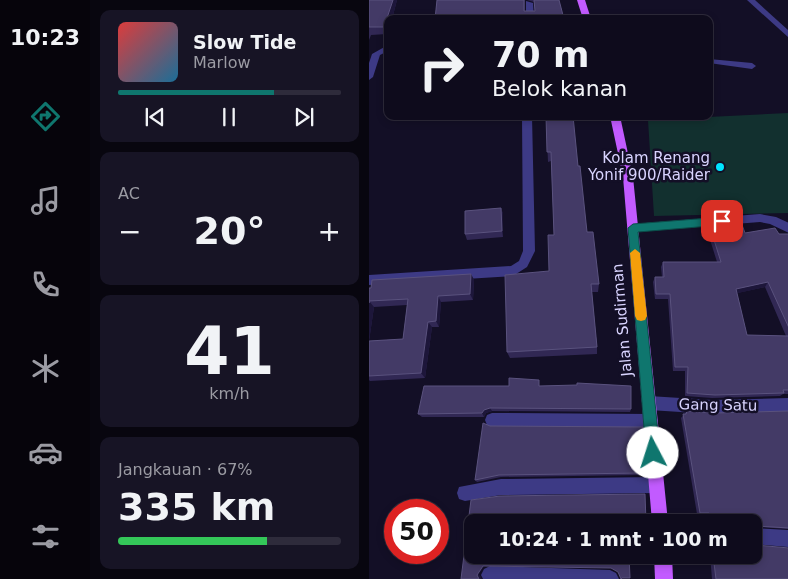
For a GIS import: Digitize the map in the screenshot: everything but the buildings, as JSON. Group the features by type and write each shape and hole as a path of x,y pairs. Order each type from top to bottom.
{"main road":[{"path":"581,0 586,15"},
{"name":"Jalan Sudirman","path":"616,120 625,159 633,228 659,514"},
{"path":"663,564 664,579"}],"street":[{"path":"751,0 788,36"},
{"path":"529,3 530,15"},
{"path":"369,77 376,54 384,49"},
{"path":"713,62 751,66"},
{"path":"369,280 513,271 523,264 529,251 527,120"},
{"path":"633,228 760,218 772,220 788,229"},
{"name":"Gang Satu","path":"649,403 712,407 788,405"},
{"path":"492,420 651,421"},
{"path":"465,493 501,486 656,485"},
{"path":"762,537 788,539"},
{"path":"490,575 610,579"}],"green space":[{"name":"Kolam Renang Yonif 900/Raider","path":"788,113 788,213 654,216 648,120 713,120 713,117"}],"slow traffic":[{"path":"635,253 641,316"}],"place":[{"name":"Kolam Renang Yonif 900/Raider","path":"720,167"}],"route":[{"path":"653,453 633,228 722,221"}]}
